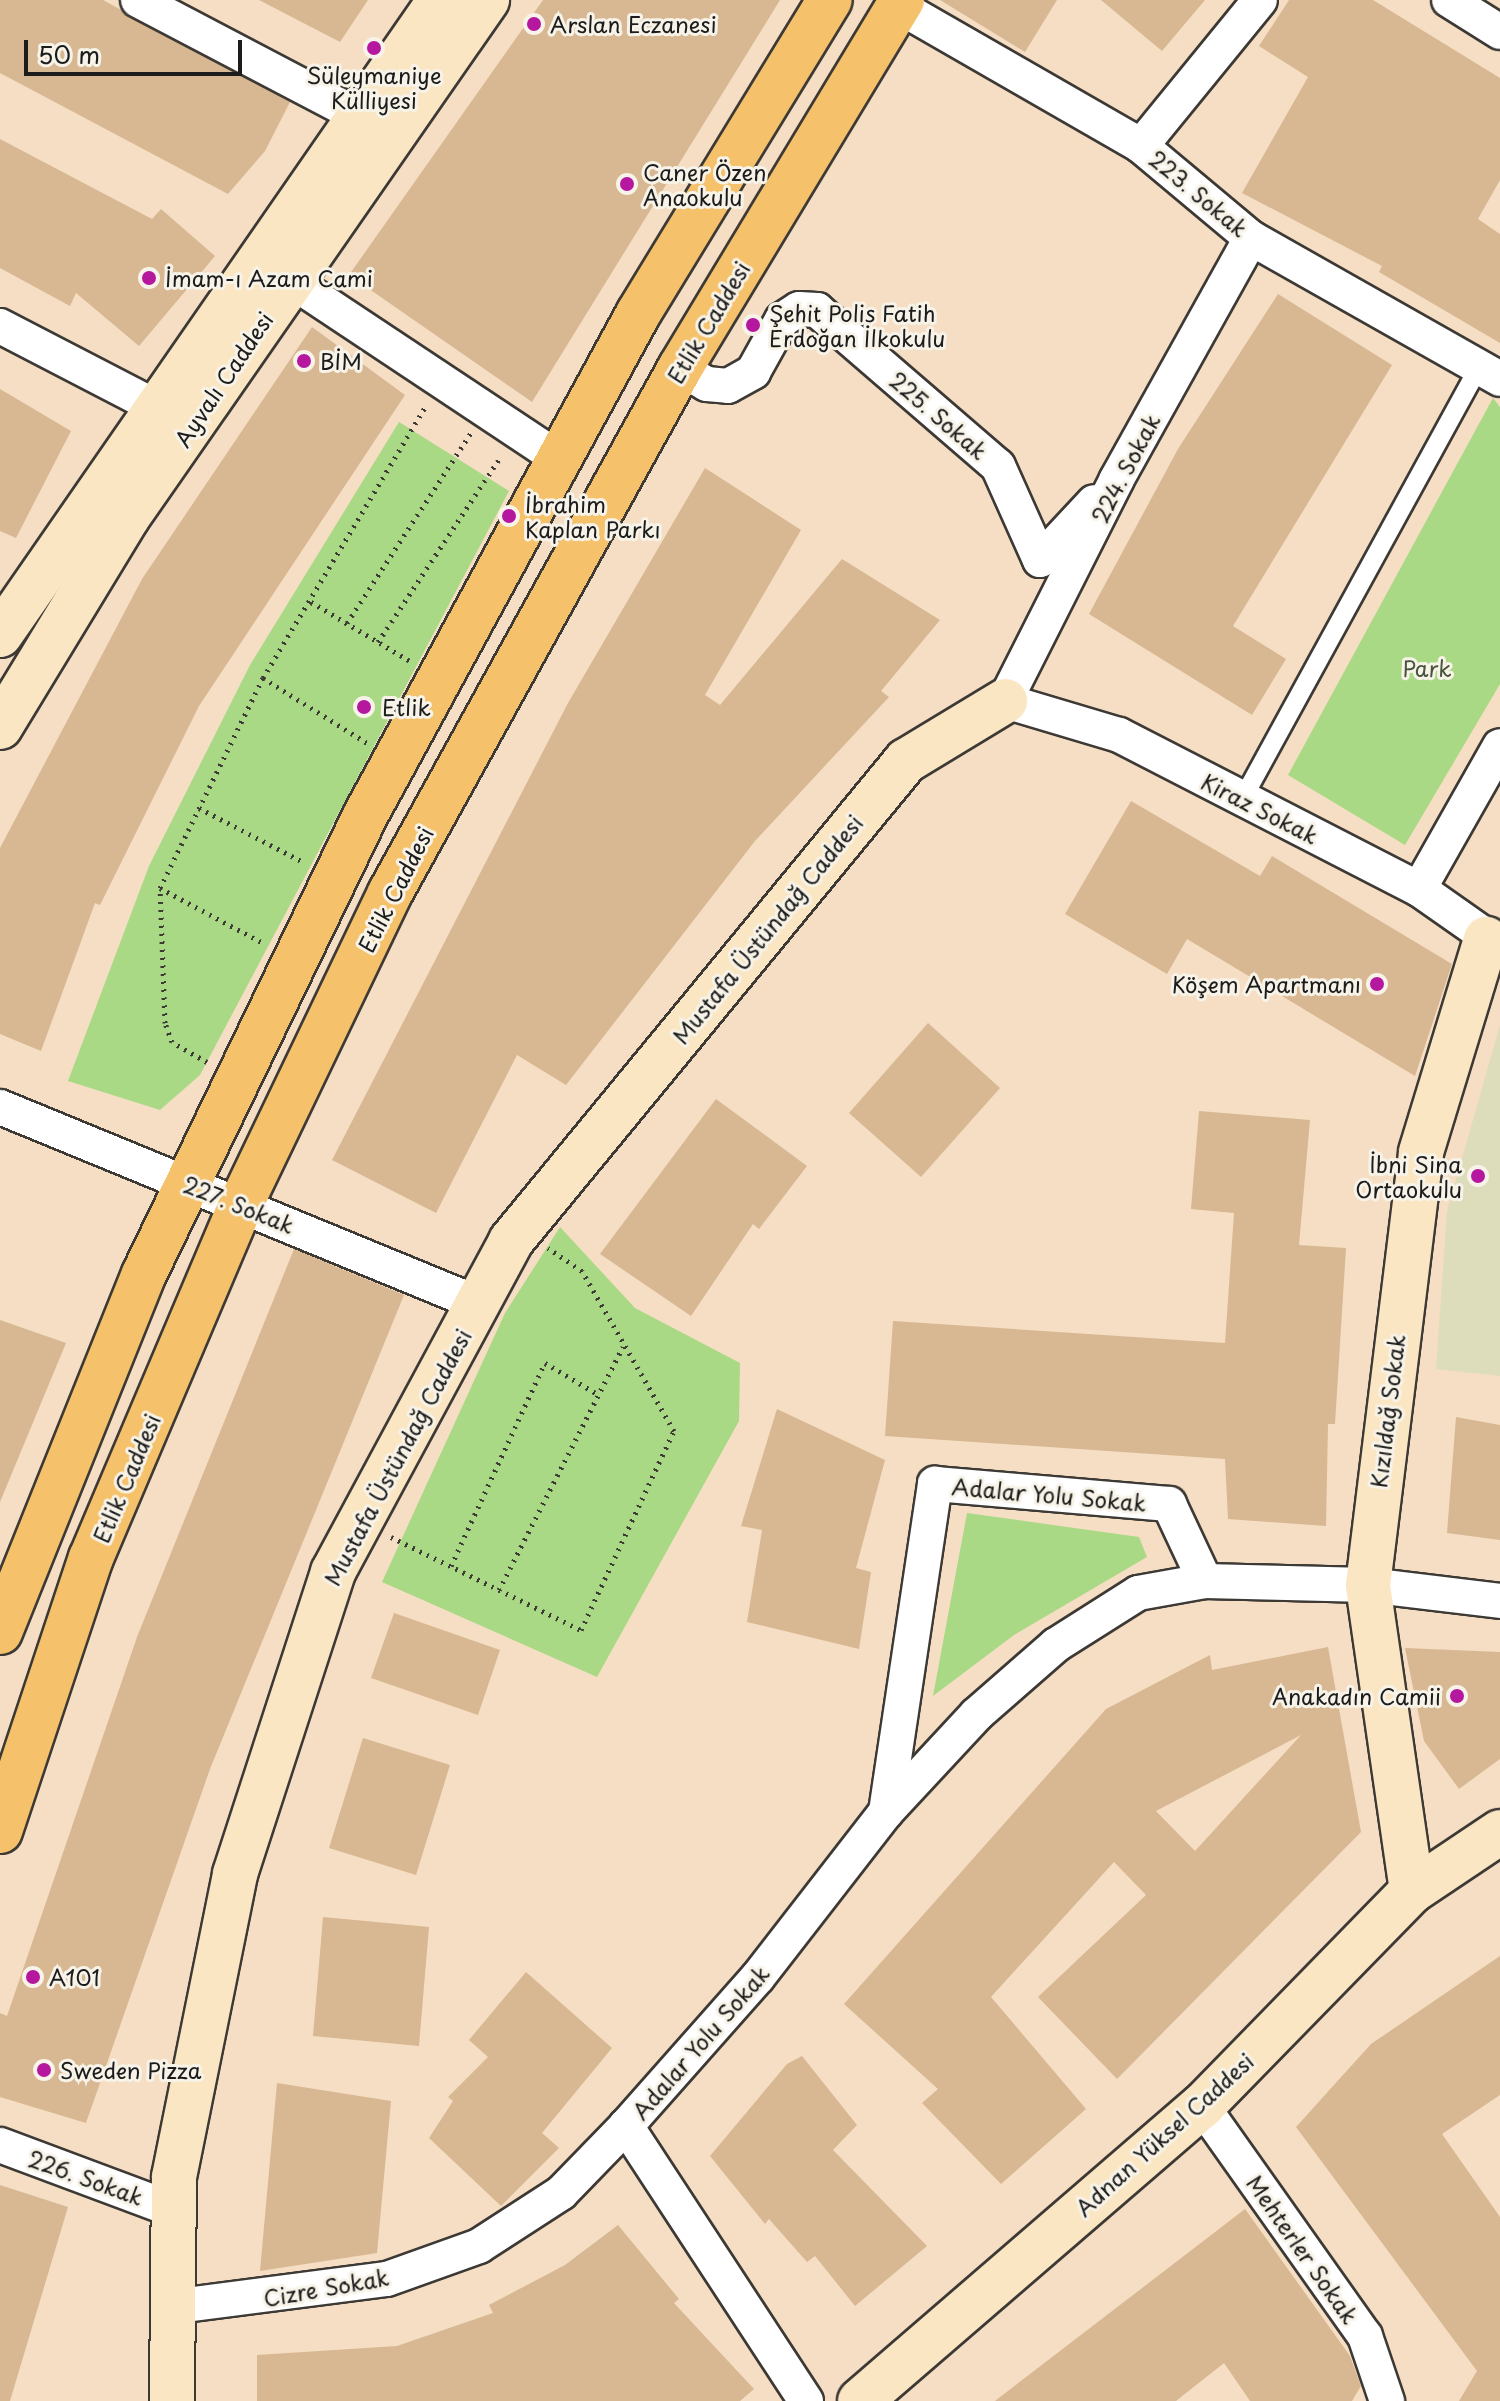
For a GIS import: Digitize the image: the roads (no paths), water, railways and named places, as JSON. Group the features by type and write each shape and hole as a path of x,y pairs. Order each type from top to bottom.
{"main road":[{"path":"0,1632 188,1183 395,761 638,314 830,0"},
{"name":"Etlik Caddesi","path":"0,1831 91,1558 241,1204 390,893 680,368 900,3"}],"street":[{"path":"138,0 361,117"},
{"name":"Ayvalı Caddesi","path":"0,635 162,410 440,0"},
{"name":"Ayvalı Caddesi","path":"0,727 127,518 487,0"},
{"path":"1141,146 1260,0"},
{"path":"1449,0 1500,32"},
{"name":"223. Sokak","path":"900,3 1141,146 1251,238 1490,373"},
{"name":"224. Sokak","path":"1005,701 1117,479 1251,238"},
{"path":"290,280 483,415 561,460"},
{"name":"225. Sokak","path":"680,368 707,384 728,386 753,372 782,320 799,309 817,310 998,466 1040,560 1117,479"},
{"path":"0,326 162,410"},
{"name":"Kiraz Sokak","path":"1005,701 1119,735 1419,889 1493,942"},
{"name":"Mustafa Üstündağ Caddesi","path":"172,2401 171,2209 235,1874 333,1572 477,1303 521,1229 906,761 1005,701"},
{"path":"1419,889 1500,746"},
{"name":"Kızıldağ Sokak","path":"1412,1891 1368,1585 1421,1152 1493,942"},
{"name":"227. Sokak","path":"0,1107 477,1303"},
{"name":"Adalar Yolu Sokak","path":"886,1812 935,1484 1169,1504 1205,1581"},
{"name":"Adalar Yolu Sokak","path":"806,2401 626,2126 758,1977 886,1812 976,1715 1056,1645 1138,1593 1205,1581 1368,1585 1500,1601"},
{"name":"Adnan Yüksel Caddesi","path":"860,2401 1202,2106 1412,1891 1500,1832"},
{"name":"Mehterler Sokak","path":"1202,2106 1365,2336 1387,2401"},
{"name":"Cizre Sokak","path":"170,2307 387,2279 479,2246 561,2193 626,2126"},
{"name":"226. Sokak","path":"0,2145 171,2209"}],"lane":[{"path":"1243,798 1490,373"}],"place":[{"name":"Arslan Eczanesi","path":"534,24"},
{"name":"Süleymaniye Külliyesi","path":"374,48"},
{"name":"Caner Özen Anaokulu","path":"627,184"},
{"name":"İmam-ı Azam Cami","path":"149,278"},
{"name":"Şehit Polis Fatih Erdoğan İlkokulu","path":"753,325"},
{"name":"BİM","path":"304,361"},
{"name":"İbrahim Kaplan Parkı","path":"509,516"},
{"name":"Etlik","path":"364,707"},
{"name":"Köşem Apartmanı","path":"1377,984"},
{"name":"İbni Sina Ortaokulu","path":"1478,1176"},
{"name":"Anakadın Camii","path":"1457,1696"},
{"name":"A101","path":"33,1977"},
{"name":"Sweden Pizza","path":"44,2070"}],"park label":[{"name":"Park","path":"1427,668"}]}
